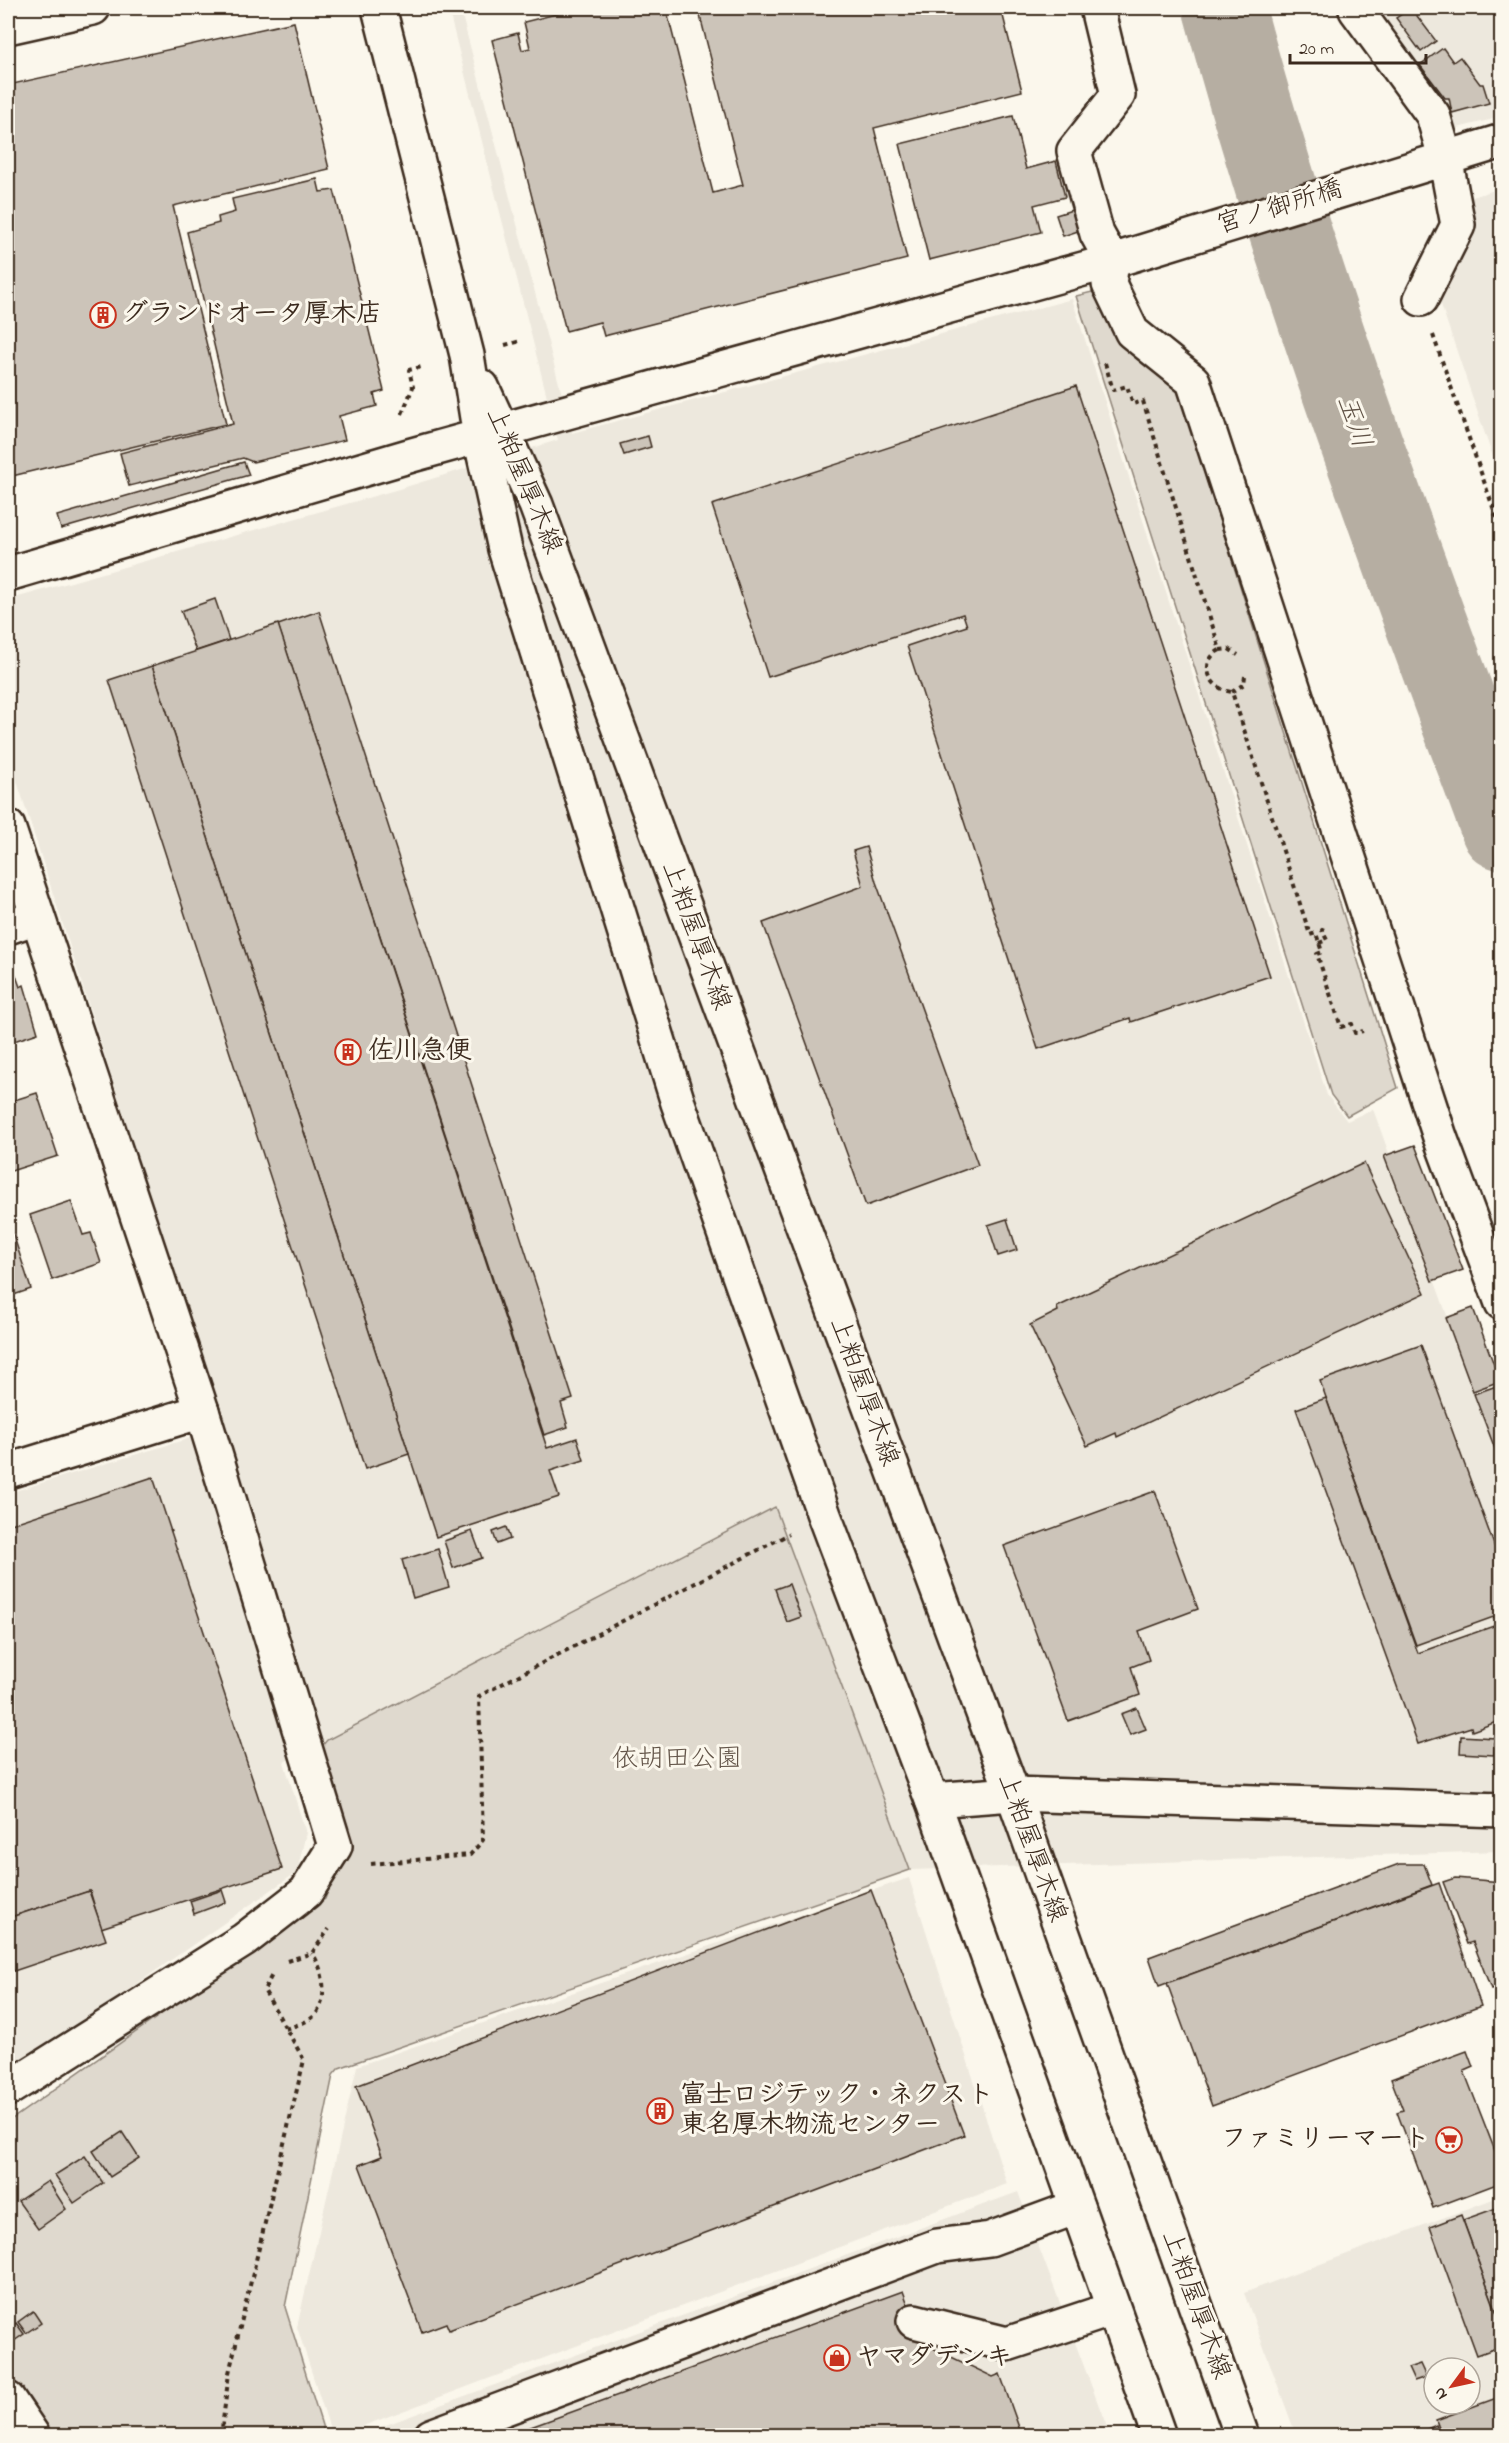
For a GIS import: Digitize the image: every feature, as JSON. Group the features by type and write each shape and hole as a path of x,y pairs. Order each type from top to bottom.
{"street":[{"path":"8,27 93,8"},
{"name":"上粕屋厚木線","path":"379,8 467,356 492,433 505,549 678,1103 824,1515 932,1800 1159,2436"},
{"path":"1097,8 1118,95 1074,151 1097,234 1123,257 1109,284 1132,332 1193,381 1440,1137 1502,1303"},
{"path":"1356,10 1433,115 1436,160 1458,225 1421,299"},
{"name":"宮ノ御所橋","path":"8,574 492,433 1123,257 1502,141"},
{"name":"上粕屋厚木線","path":"492,433 541,516 1012,1794 1242,2436"},
{"path":"8,828 22,922 202,1411 335,1846 306,1892 244,1940 8,2089"},
{"path":"8,1471 202,1411"},
{"path":"932,1800 1012,1794 1502,1810"},
{"path":"431,2436 937,2246 990,2239 1077,2207"},
{"path":"914,2321 1007,2344 1113,2309"},
{"path":"8,2399 33,2436"}],"path":[{"path":"1421,299 1502,533"},
{"path":"504,345 521,341"},
{"path":"1104,359 1113,390 1127,386 1133,404 1143,400 1220,650"},
{"path":"400,418 413,387 409,370 421,367"},
{"path":"1240,656 1229,649 1220,650 1210,659 1207,667 1209,676 1215,686 1223,691 1232,692 1244,684 1244,667"},
{"path":"1232,692 1310,935 1316,933 1322,952 1317,954 1341,1027 1352,1024 1355,1033 1367,1029 1371,1039 1405,1028"},
{"path":"366,1864 470,1855 483,1840 479,1696 824,1515"},
{"path":"284,1962 312,1953 331,1926"},
{"path":"285,2029 303,2023 318,2012 324,1987 319,1963 312,1953"},
{"path":"221,2436 229,2373 304,2060 264,1990 270,1976 277,1969"}],"shaded area":[{"path":"448,8 460,8 572,433 1072,299 1327,1095 1347,1121 1373,1109 1501,1466 1501,1851 910,1870 775,1507 284,1762 306,1833 297,1872 8,2074 8,1493 224,1428 8,753 8,600 399,489 558,440"},
{"path":"1368,8 1501,8 1501,117 1446,131"},
{"path":"1501,188 1501,481 1438,296 1474,232 1466,199"},
{"name":"富士ロジテック・ネクスト 東名厚木物流センター","path":"909,1878 1007,2184 339,2435 332,2435 297,2327 357,2066"},
{"path":"1018,2192 1110,2435 356,2436"},
{"path":"1501,2196 1501,2435 1296,2435 1244,2293"}],"green space":[{"path":"1104,289 1173,373 1398,1088 1347,1116 1331,1095 1076,296"},
{"name":"依胡田公園","path":"775,1507 910,1870 339,2068 333,2075 285,2307 325,2435 49,2435 8,2376 8,2122 325,1899 349,1831 322,1746 327,1740"}],"building":[{"path":"580,8 666,8 713,193 743,185 698,8 1001,8 1022,91 874,128 907,259 604,336 600,322 566,331 492,40 518,33 522,50 530,48 524,22"},
{"path":"1411,8 1436,41 1421,52 1396,18"},
{"name":"グランドオータ厚木店","path":"294,22 329,169 173,206 226,424 8,477 8,85"},
{"path":"1443,48 1453,62 1460,57 1480,84 1483,84 1489,103 1452,113 1449,98 1445,98 1420,65"},
{"path":"1013,116 1026,169 1056,161 1065,197 1034,205 1041,232 929,260 900,144"},
{"path":"317,179 320,192 334,190 384,391 374,394 377,406 339,416 345,440 253,462 243,458 129,486 120,453 233,424 187,232 219,223 218,217 235,212 232,199"},
{"path":"1072,210 1078,231 1063,236 1056,215"},
{"path":"1076,386 1270,976 1131,1022 1130,1018 1038,1049 907,646 967,626 963,614 768,677 712,505"},
{"path":"648,436 651,447 624,455 620,444"},
{"path":"244,462 249,475 61,529 57,516"},
{"path":"215,599 229,640 196,651 181,611"},
{"path":"319,611 573,1399 561,1403 568,1427 544,1435 278,625"},
{"name":"佐川急便","path":"278,624 547,1448 577,1438 584,1460 550,1471 559,1497 436,1537 152,666"},
{"path":"152,666 409,1454 365,1469 109,680"},
{"path":"866,847 876,882 978,1165 866,1206 763,923 863,886 853,851"},
{"path":"14,970 20,987 24,985 38,1033 8,1043 8,972"},
{"path":"37,1093 58,1156 8,1172 8,1102"},
{"path":"1415,1145 1463,1270 1432,1281 1384,1156"},
{"path":"1364,1163 1425,1293 1117,1437 1116,1433 1087,1446 1030,1325 1058,1311 1057,1307"},
{"path":"71,1201 83,1235 91,1233 101,1263 52,1280 30,1215"},
{"path":"1007,1219 1017,1250 998,1256 988,1225"},
{"path":"13,1234 31,1289 8,1297 8,1236"},
{"path":"1473,1308 1500,1381 1473,1391 1446,1318"},
{"path":"1421,1345 1502,1567 1502,1614 1416,1645 1320,1381"},
{"path":"1499,1385 1502,1392 1502,1467 1474,1394"},
{"path":"1326,1398 1418,1653 1502,1623 1502,1720 1472,1731 1471,1727 1418,1744 1296,1409"},
{"path":"153,1477 282,1869 101,1928 90,1891 8,1918 8,1525"},
{"path":"1155,1491 1198,1609 1139,1631 1149,1660 1131,1667 1140,1695 1068,1721 1004,1546"},
{"path":"506,1527 510,1539 497,1544 493,1532"},
{"path":"472,1531 482,1558 453,1568 444,1541"},
{"path":"438,1549 449,1587 413,1598 402,1560"},
{"path":"789,1584 801,1617 787,1622 775,1589"},
{"path":"1137,1708 1146,1729 1130,1735 1121,1714"},
{"path":"1461,1736 1495,1738 1494,1755 1460,1753"},
{"path":"1399,1864 1424,1864 1432,1885 1159,1986 1149,1957"},
{"path":"1455,1878 1502,1882 1502,1985 1491,1989 1473,1942 1467,1944 1443,1882"},
{"path":"1439,1883 1481,2006 1212,2106 1167,1983"},
{"path":"222,1890 226,1902 194,1914 190,1901"},
{"name":"富士ロジテック・ネクスト 東名厚木物流センター","path":"871,1890 964,2135 449,2330 446,2323 422,2332 359,2165 382,2156 356,2086"},
{"path":"89,1891 106,1940 8,1973 8,1918"},
{"name":"ファミリーマート","path":"1467,2051 1473,2067 1464,2071 1502,2169 1502,2182 1433,2208 1397,2112 1403,2110 1391,2079"},
{"path":"122,2132 139,2158 110,2177 93,2151"},
{"path":"85,2156 103,2183 74,2203 55,2175"},
{"path":"48,2181 66,2209 38,2229 18,2201"},
{"path":"1502,2206 1502,2327 1463,2220"},
{"path":"1461,2215 1502,2327 1502,2346 1477,2355 1430,2227"},
{"name":"ヤマダデンキ","path":"903,2291 922,2343 993,2377 1000,2374 1022,2436 506,2436"},
{"path":"33,2311 41,2323 26,2333 18,2322"},
{"path":"16,2323 24,2334 11,2343 8,2338 8,2329"},
{"path":"1420,2364 1422,2378 1414,2381 1408,2368"},
{"path":"1502,2396 1502,2436 1442,2436 1436,2420 1447,2416 1482,2416 1482,2403"},
{"path":"1436,2425 1440,2436 1427,2436 1425,2430"}],"waterway":[{"name":"玉川","path":"1224,8 1253,112 1319,319 1390,524 1502,829"}],"place":[{"name":"グランドオータ厚木店","path":"103,315"},
{"name":"佐川急便","path":"348,1052"},
{"name":"富士ロジテック・ネクスト 東名厚木物流センター","path":"660,2111"},
{"name":"ファミリーマート","path":"1449,2140"},
{"name":"ヤマダデンキ","path":"837,2358"}]}
